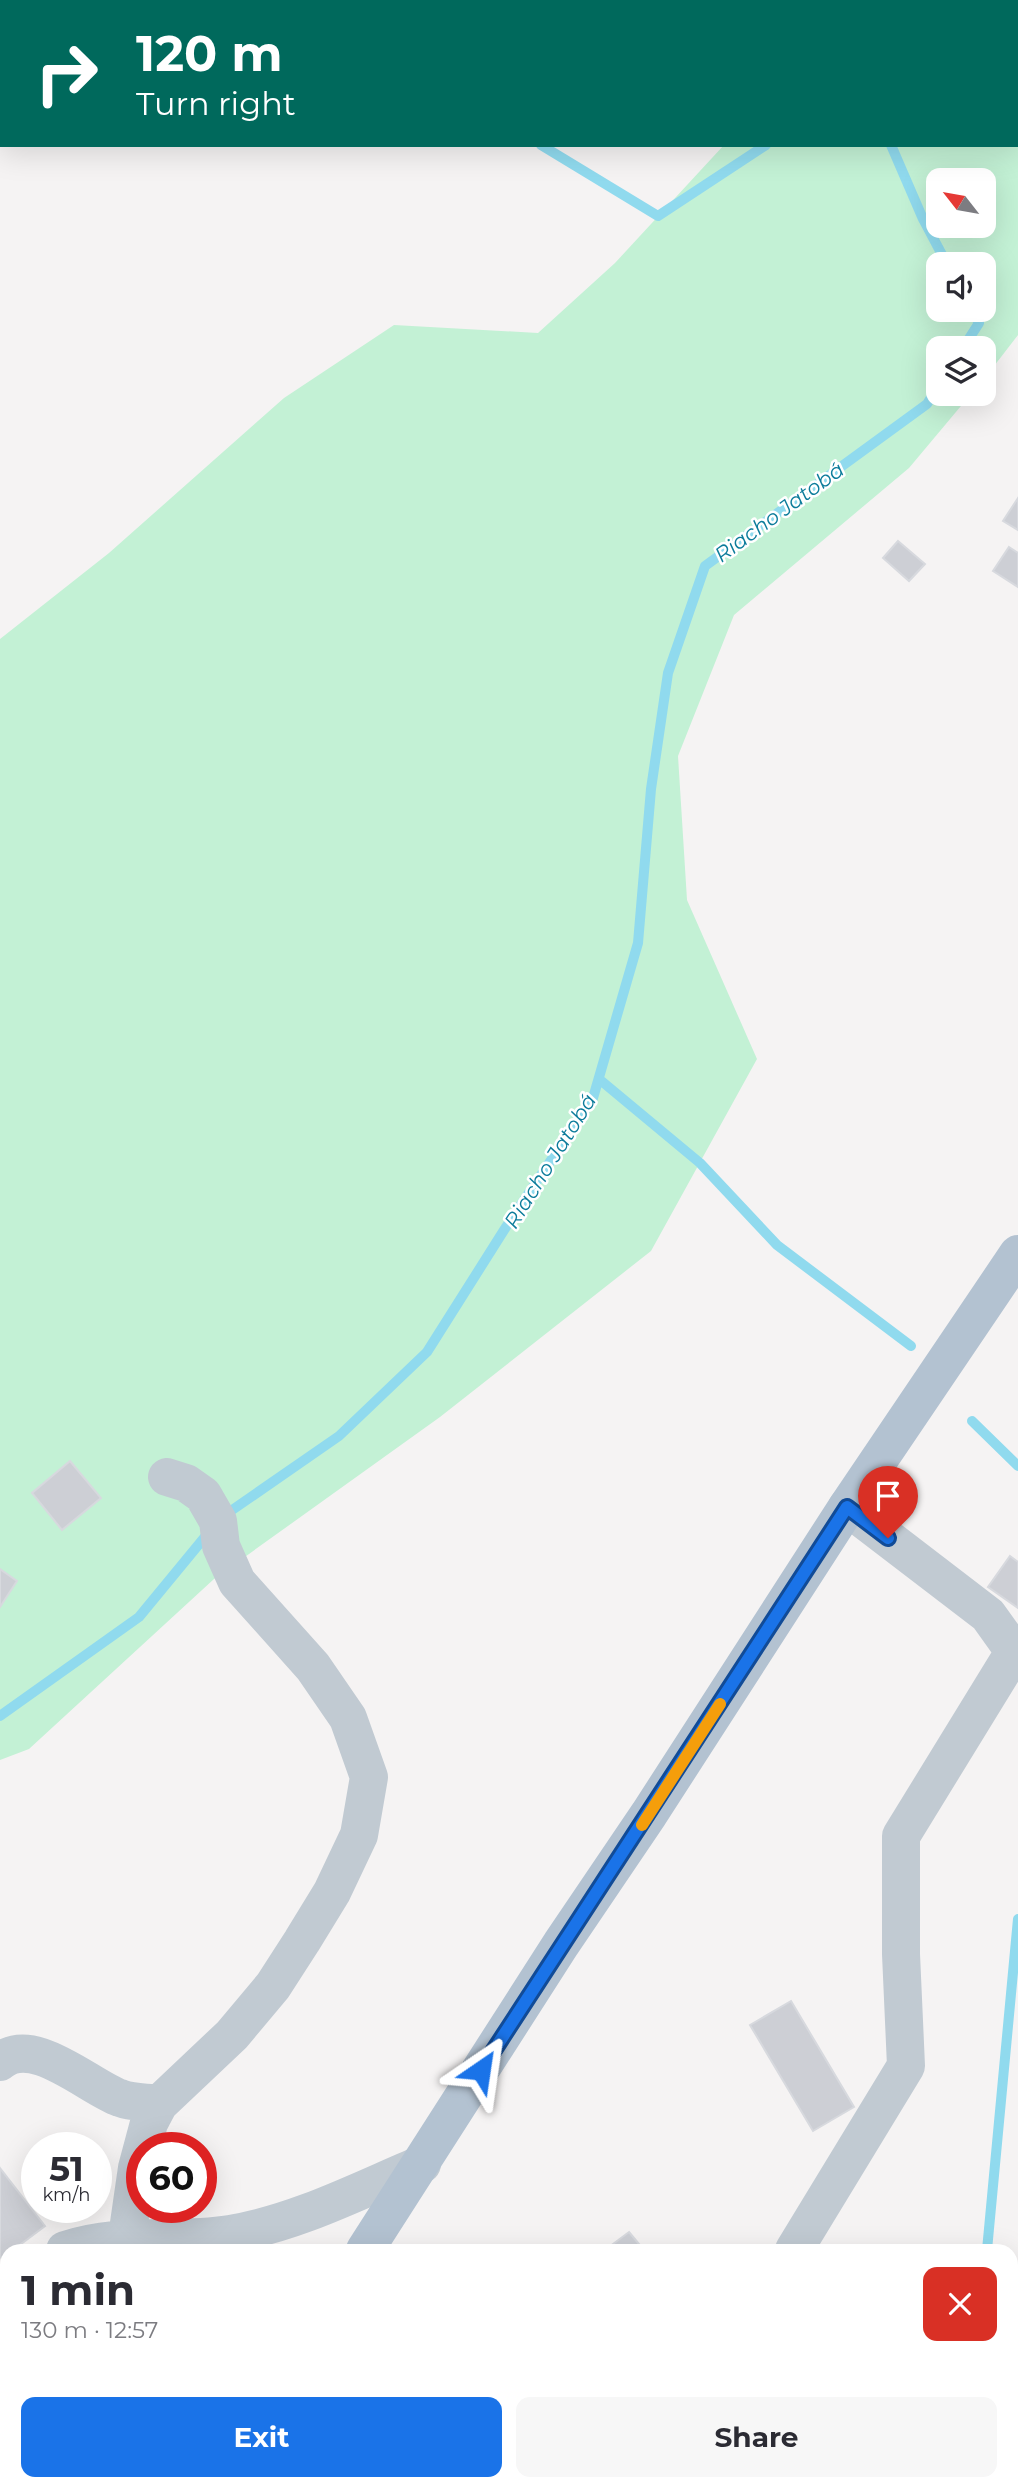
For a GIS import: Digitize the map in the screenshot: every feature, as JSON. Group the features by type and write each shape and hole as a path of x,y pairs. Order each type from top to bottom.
{"main road":[{"path":"369,2244 561,1944 656,1804 847,1507 1018,1254"}],"street":[{"path":"127,2237 143,2140 159,2104 232,2035 273,1986 302,1941 332,1892 359,1835 369,1777 348,1718 313,1668 237,1582 221,1546 218,1521 203,1495 187,1483 167,1477"},
{"path":"798,2244 906,2066 901,1954 901,1836 1016,1655 988,1615 847,1507"},
{"path":"0,2062 6,2057 35,2054 123,2099 159,2104"},
{"path":"85,2244 127,2237 228,2235 274,2225 422,2164"}],"green space":[{"path":"722,147 1018,147 1018,335 996,363 996,336 926,336 926,406 961,406 909,468 734,615 678,756 687,900 757,1059 651,1251 440,1417 214,1579 29,1749 0,1760 0,639 109,553 284,398 394,325 538,333 615,263"}],"building":[{"path":"1018,498 1018,530 1003,521"},
{"path":"898,541 925,564 909,581 883,558"},
{"path":"1009,547 1018,553 1018,587 993,571"},
{"path":"70,1461 101,1498 62,1530 32,1493"},
{"path":"1010,1556 1018,1562 1018,1608 988,1587"},
{"path":"0,1569 17,1581 0,1607"},
{"path":"791,2001 854,2107 813,2131 750,2025"},
{"path":"0,2168 21,2195 21,2223 43,2223 45,2226 21,2244 0,2244"},
{"path":"629,2232 639,2244 613,2244"}],"waterway":[{"path":"544,147 658,216 763,147"},
{"name":"Riacho Jatobá","path":"892,147 941,252"},
{"name":"Riacho Jatobá","path":"971,336 978,322"},
{"name":"Riacho Jatobá","path":"222,1517 339,1436 427,1352 506,1227 593,1098 638,943 651,789 668,673 705,566 926,405"},
{"path":"599,1079 700,1163 777,1245 911,1346"},
{"path":"972,1421 1018,1466"},
{"name":"Riacho Jatobá","path":"0,1716 139,1617 209,1532"},
{"path":"988,2244 1018,1919"}],"slow traffic":[{"path":"642,1825 720,1704"}],"route":[{"path":"481,2070 847,1507 888,1538"}]}
